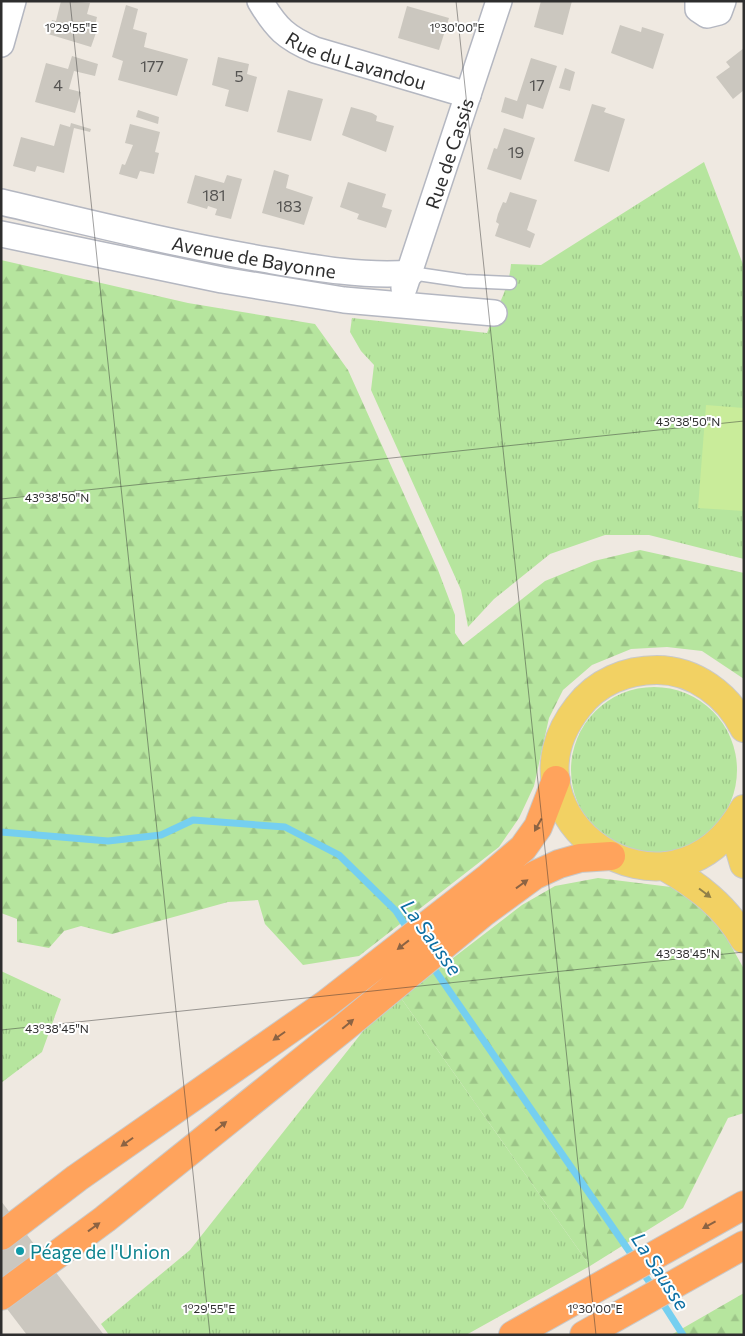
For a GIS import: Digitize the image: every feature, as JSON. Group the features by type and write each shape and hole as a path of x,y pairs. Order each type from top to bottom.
{"highway":[{"path":"1,1296 105,1219 378,999 476,903 523,848 538,827 556,780"},
{"path":"1,1236 77,1178 362,977 476,903 559,864 580,858 611,856"},
{"path":"513,1335 744,1205"},
{"path":"584,1335 744,1245"}],"main road":[{"path":"740,816 722,839 705,852 686,861 664,866 637,865 611,856 584,838 574,825 560,796 556,780 557,751 560,737 570,716 584,700 601,685 621,676 642,670 664,670 686,675 706,685 724,698 744,728"},
{"path":"740,816 739,847 744,864"},
{"path":"664,866 712,899 733,921 744,939"}],"street":[{"path":"1,44 13,1"},
{"name":"Rue du Lavandou","path":"260,1 282,33 296,42 315,50 468,95"},
{"name":"Rue de Cassis","path":"398,304 411,273 499,1"},
{"path":"698,1 698,9 707,15 719,12 722,1"},
{"name":"Avenue de Bayonne","path":"1,202 194,248 309,267 391,274 411,273"},
{"name":"Avenue de Bayonne","path":"1,234 222,280 344,300 494,313"}],"lane":[{"name":"Avenue de Bayonne","path":"411,273 465,281 510,283"}],"green space":[{"path":"704,162 744,267 744,559 649,535 605,535 550,554 494,599 468,627 461,590 371,390 374,365 361,351 350,332 352,318 487,333 505,291 511,264 541,265"},
{"path":"1,260 188,303 315,324 348,370 438,570 455,615 455,633 463,645 545,581 594,561 640,550 744,573 744,679 702,651 667,647 631,649 592,665 563,690 549,718 534,786 519,818 499,847 359,956 303,965 265,924 258,900 228,902 112,934 81,926 64,931 49,948 17,942 17,919 1,913"},
{"path":"706,405 744,408 744,511 698,508"},
{"path":"654,687 686,694 700,701 713,711 723,724 730,738 737,770 730,802 723,816 713,829 700,839 686,846 654,853 622,846 608,839 595,829 585,816 578,802 571,770 578,738 585,724 595,711 608,701 622,694"},
{"path":"598,878 671,887 699,901 717,921 744,969 744,1113 728,1118 683,1208 590,1266 401,998 522,905 555,886"},
{"path":"1,971 61,999 42,1052 1,1083"},
{"path":"401,998 590,1266 466,1335 109,1335 101,1324 190,1250 375,1016"},
{"path":"744,1293 744,1335 671,1335"}],"building":[{"path":"61,1 90,3 87,14 97,17 94,30 97,30 91,47 48,34 52,20 56,21"},
{"path":"541,1 572,1 563,35 534,27"},
{"path":"126,5 138,9 133,29 147,33 144,47 188,59 177,96 118,80 123,61 112,57"},
{"path":"407,6 449,18 439,50 398,38"},
{"path":"620,25 641,32 642,27 664,34 653,69 611,53"},
{"path":"744,48 744,90 733,99 716,77 730,67 726,62"},
{"path":"72,56 98,64 95,76 74,71 69,89 81,92 75,113 35,102 46,63 68,69"},
{"path":"218,57 249,64 247,74 257,77 248,112 225,106 229,90 212,85"},
{"path":"531,58 557,66 543,109 527,104 523,119 501,112 505,97 517,101"},
{"path":"565,68 575,72 570,91 559,88"},
{"path":"288,90 323,99 311,141 277,132"},
{"path":"592,104 606,108 604,112 625,119 609,172 574,161"},
{"path":"351,107 372,113 377,116 376,121 394,126 386,152 342,135"},
{"path":"138,110 159,117 158,124 136,117"},
{"path":"71,123 91,129 90,132 74,128 64,173 37,166 35,172 13,166 21,137 54,146 60,124 70,127"},
{"path":"130,124 160,132 155,152 159,153 154,174 140,171 137,179 119,174 122,164 125,165 133,145 125,143"},
{"path":"504,128 535,138 521,180 487,169 494,148 497,149"},
{"path":"274,170 289,175 286,188 313,197 304,225 262,213"},
{"path":"195,175 224,183 227,175 242,179 231,219 215,215 217,209 208,206 207,209 187,203"},
{"path":"348,182 386,194 382,207 392,210 386,228 357,219 359,214 340,207"},
{"path":"510,192 537,200 527,230 535,234 530,248 495,236 499,224 496,222 498,214 503,202 506,203"},
{"name":"Péage de l'Union","path":"1,1201 104,1335 27,1335 1,1301"}],"waterway":[{"name":"La Sausse","path":"1,832 108,841 161,835 193,820 285,827 339,855 396,911 409,931"},
{"name":"La Sausse","path":"430,963 636,1261"},
{"name":"La Sausse","path":"641,1270 655,1290"},
{"name":"La Sausse","path":"660,1299 683,1335"}],"place":[{"name":"Péage de l'Union","path":"20,1251"}]}
